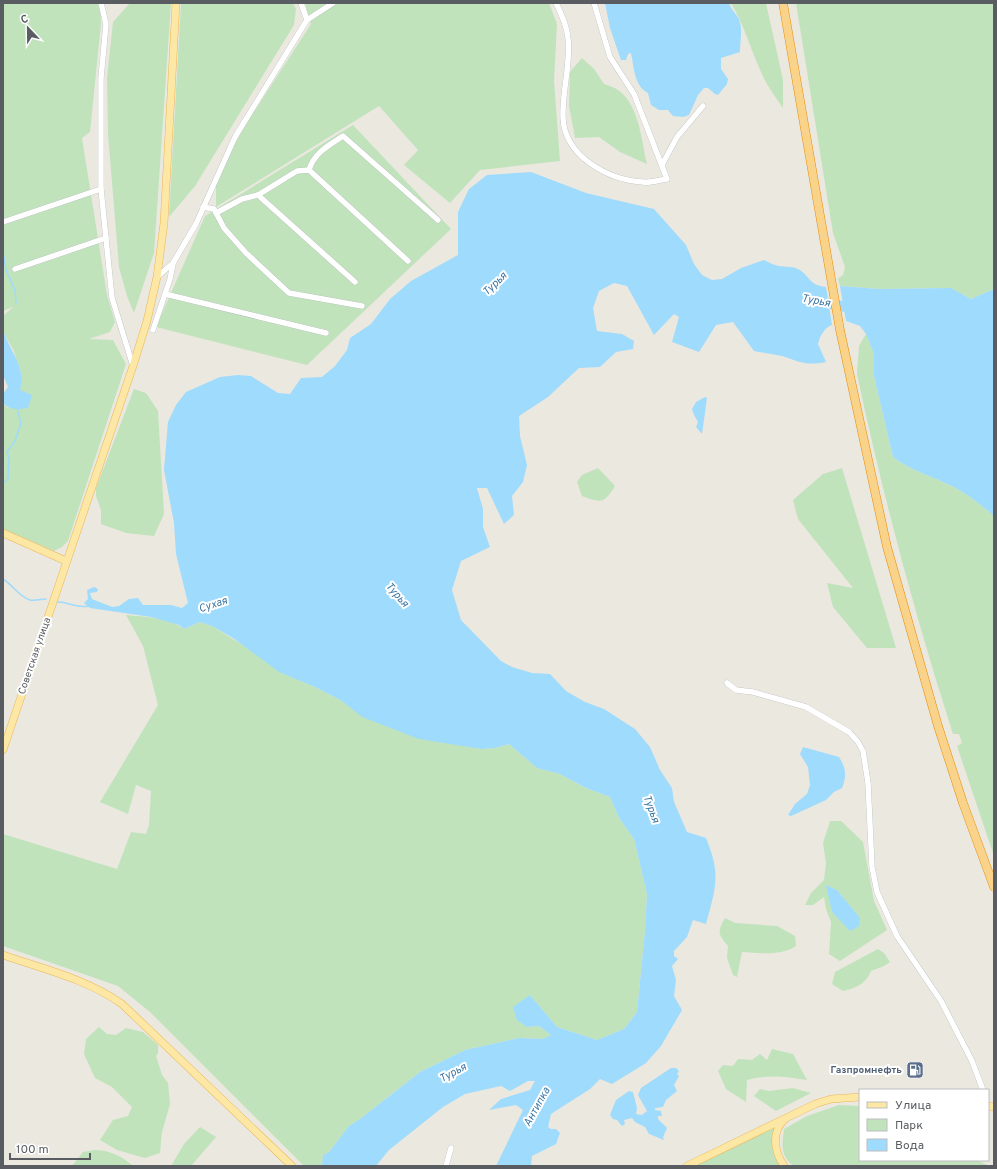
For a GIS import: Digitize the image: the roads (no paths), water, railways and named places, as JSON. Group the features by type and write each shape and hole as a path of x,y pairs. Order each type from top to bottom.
{"highway":[{"path":"783,3 840,330 887,547 938,726 963,803 994,887"}],"main road":[{"name":"Советская улица","path":"3,750 66,561 78,531 101,456 133,366 157,277 164,223 176,3"},
{"path":"3,533 66,561"},
{"path":"3,955 91,985 107,993 122,1004 292,1166"},
{"path":"687,1166 815,1104 831,1099 859,1097"},
{"path":"784,1166 779,1158 775,1145 776,1133 780,1124 787,1117"}],"street":[{"path":"102,3 106,24 102,78 101,189 112,298 133,366"},
{"path":"300,3 307,20"},
{"path":"153,330 173,264 196,224 235,137 307,20 333,3"},
{"path":"556,3 568,37 563,118 568,140 579,154 600,171 629,180 644,182 667,179 634,94 610,57 594,3"},
{"path":"662,165 677,137 703,106"},
{"path":"309,170 312,161 324,149 344,136 438,220"},
{"path":"216,213 242,199 258,195 297,170 309,170 408,261"},
{"path":"3,222 101,189"},
{"path":"258,195 356,282"},
{"path":"203,207 214,209 224,228 246,252 289,293 362,306"},
{"path":"15,269 106,238"},
{"path":"157,277 173,264"},
{"path":"165,294 326,334"},
{"path":"727,683 736,690 753,692 806,707 849,732 864,751 868,783 872,867 877,892 897,936 944,1008 972,1061 983,1089"},
{"path":"446,1166 451,1148"}],"water":[{"path":"605,3 729,3 739,19 741,36 740,52 721,58 721,69 728,79 727,84 718,95 708,88 704,88 698,95 689,115 683,117 673,116 668,110 659,110 651,105 648,93 643,90 637,81 631,53 628,54 626,60 621,60 610,28"},
{"name":"Антипка","path":"531,172 586,193 654,209 686,245 694,264 702,275 712,280 722,279 741,268 764,260 777,266 792,267 800,270 816,285 826,287 832,325 823,333 818,344 826,362 813,364 803,363 782,356 754,351 733,322 716,325 699,352 672,342 679,317 674,314 654,335 627,286 614,283 599,291 593,308 597,331 622,334 634,341 633,349 616,352 600,367 579,368 548,397 519,416 520,436 527,465 523,482 512,496 514,515 504,524 487,488 477,488 483,509 483,527 490,547 461,561 452,590 461,620 501,661 512,667 532,673 550,674 566,691 585,702 604,709 635,729 650,747 660,770 672,788 674,802 687,832 706,838 711,851 714,861 715,881 706,924 693,920 687,937 674,951 674,956 678,959 672,966 676,980 674,996 682,1010 661,1046 646,1063 612,1084 600,1079 590,1089 551,1114 548,1127 551,1129 556,1129 560,1133 556,1144 532,1156 531,1166 496,1166 523,1110 516,1105 489,1110 501,1099 530,1090 535,1081 528,1081 510,1091 501,1086 465,1094 443,1107 389,1150 376,1166 322,1166 323,1155 329,1152 349,1126 420,1072 465,1050 519,1038 543,1039 551,1035 539,1026 527,1027 517,1020 513,1007 530,995 557,1027 597,1040 624,1029 637,1012 647,894 634,839 619,818 610,797 586,788 560,774 537,768 509,744 495,748 481,749 419,739 362,717 342,701 315,687 279,672 233,638 212,626 200,622 184,629 179,625 151,617 90,608 84,603 88,599 87,590 94,587 98,589 97,592 90,593 92,599 112,607 119,606 129,599 138,598 143,605 171,605 182,608 188,603 176,554 174,523 164,470 168,422 176,405 186,392 220,377 238,375 251,376 278,393 290,394 301,378 322,377 335,366 347,350 350,338 371,324 390,299 411,281 458,255 458,212 469,189 487,175"},
{"path":"840,286 879,289 951,288 971,299 994,289 994,516 975,500 959,490 915,470 893,457 874,376 874,354 866,334 860,326 846,321"},
{"path":"3,330 21,374 22,382 20,390 32,395 28,408 14,409 3,403 3,394 8,387 3,375"},
{"path":"705,397 707,398 702,434 696,427 698,422 692,409 696,402"},
{"path":"803,747 839,757 844,768 845,780 842,788 834,792 826,800 791,816 788,815 795,804 807,794 810,785 808,767 800,754"},
{"path":"826,885 837,890 860,918 859,926 850,931 832,912"},
{"path":"671,1068 676,1068 679,1071 677,1074 679,1076 674,1085 677,1091 666,1100 663,1107 655,1108 655,1110 661,1111 662,1116 658,1116 658,1119 667,1128 663,1137 664,1140 649,1134 645,1127 635,1122 632,1118 624,1120 625,1124 622,1126 617,1120 613,1119 610,1115 616,1100 629,1091 633,1092 637,1108 636,1114 642,1115 647,1111 638,1095 641,1088"}],"waterway":[{"name":"Сухая","path":"3,253 6,270 15,290 16,303"},
{"name":"Турья","path":"817,301 856,309"},
{"name":"Сухая","path":"3,483 8,479 9,458 7,452 15,441 21,423 17,408"},
{"name":"Сухая","path":"3,579 19,594 30,600 46,599"},
{"name":"Сухая","path":"58,602 81,607 89,606"}],"place":[{"name":"Газпромнефть","path":"915,1070"}]}
